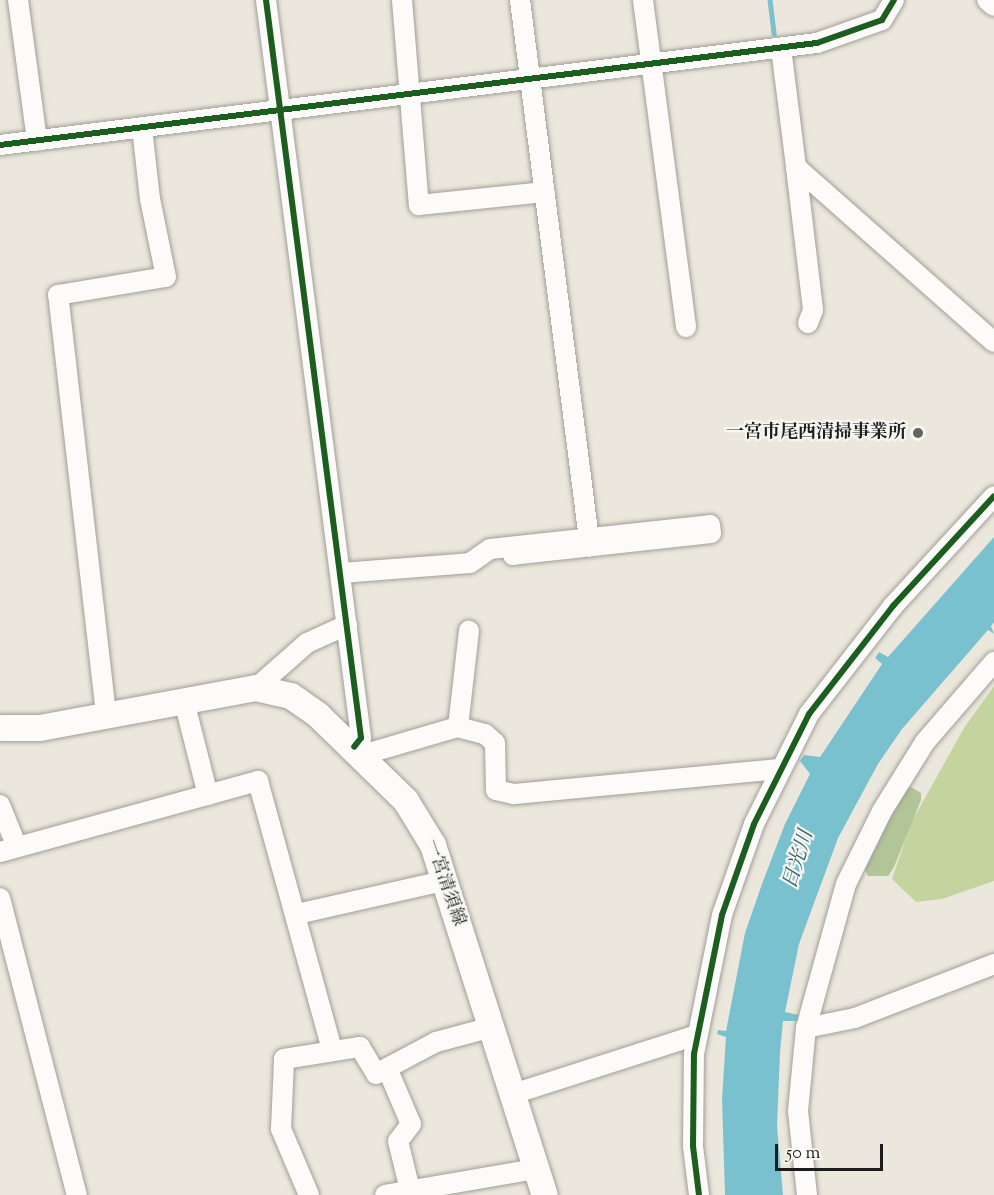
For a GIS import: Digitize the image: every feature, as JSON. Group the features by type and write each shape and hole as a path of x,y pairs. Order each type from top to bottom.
{"main road":[{"name":"一宮清須線","path":"0,728 40,728 256,688 291,696 358,751 416,814 433,845 545,1195"}],"street":[{"path":"18,0 37,141"},
{"path":"266,0 341,573 361,738 358,751 458,727 485,734 495,743 494,782 496,790 504,793 780,769"},
{"path":"402,0 412,95 419,205 544,192"},
{"path":"520,0 589,543"},
{"path":"643,0 686,327"},
{"path":"0,145 817,43 866,28 882,20 894,0"},
{"path":"987,0 994,6"},
{"path":"781,48 813,310 808,323"},
{"path":"106,714 58,295 166,277 150,199 142,128"},
{"path":"796,166 994,342"},
{"path":"699,1195 693,1146 697,1035 722,915 754,824 809,714 893,606 994,496"},
{"path":"341,573 470,563 490,549 589,543 711,533 710,525 589,543"},
{"path":"256,688 307,643 347,626"},
{"path":"458,727 469,631"},
{"path":"807,1195 798,1111 806,1028 846,884 882,811 925,742 994,662"},
{"path":"184,701 208,795"},
{"path":"0,805 9,849 258,781 297,914 332,1050"},
{"path":"297,914 444,881"},
{"path":"0,898 77,1195"},
{"path":"806,1028 855,1018 994,964"},
{"path":"309,1195 281,1129 284,1059 360,1047 376,1074 436,1042 492,1027"},
{"path":"513,1094 697,1035"},
{"path":"387,1068 411,1124 398,1141 410,1190"},
{"path":"385,1195 410,1190 433,1190 535,1169"}],"green space":[{"path":"994,686 994,881 942,899 916,902 892,879 911,823 964,728"},
{"path":"911,787 921,793 921,800 894,867 888,876 868,876 863,866 905,789"}],"water":[{"name":"日光川","path":"994,537 994,622 991,626 994,634 988,630 902,729 878,764 838,838 799,944 785,1012 799,1015 799,1021 783,1021 780,1052 777,1126 783,1195 725,1195 722,1099 726,1037 717,1034 718,1030 726,1031 745,933 762,884 785,824 810,774 800,761 804,755 820,757 882,664 875,658 879,652 888,657"}],"waterway":[{"path":"770,0 774,34"}],"cycle path":[{"path":"266,0 361,738 354,747"},
{"path":"0,145 817,43 882,20 894,0"},
{"path":"699,1195 693,1146 694,1054 722,915 754,824 809,714 893,606 994,496"}],"place":[{"name":"一宮市尾西清掃事業所","path":"918,433"}]}
